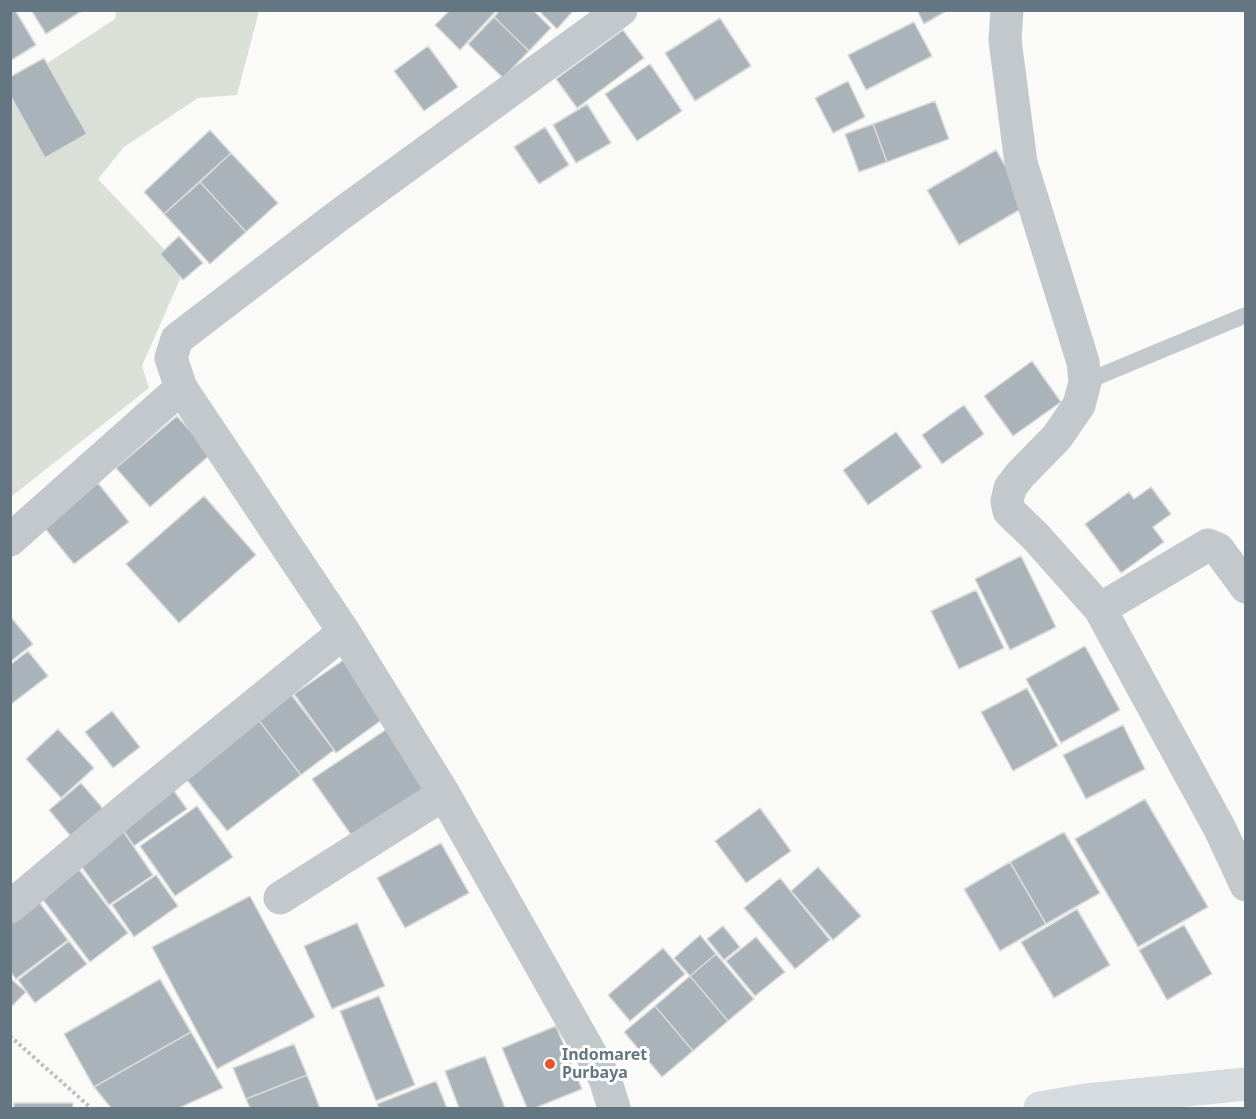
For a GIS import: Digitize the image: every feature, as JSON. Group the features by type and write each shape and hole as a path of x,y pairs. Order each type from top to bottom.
{"main road":[{"path":"1040,1108 1086,1100 1245,1084"}],"street":[{"path":"614,1108 605,1079 444,794 344,632 181,388 171,358 177,339 338,216 621,10"},
{"path":"1007,10 1005,40 1021,163 1083,362 1085,382 1079,405 1057,437 1010,488 1006,501 1009,511 1036,537 1100,609 1220,829 1245,885"},
{"path":"10,540 181,388"},
{"path":"1100,609 1208,545 1218,549 1245,587"},
{"path":"10,907 344,632"},
{"path":"280,898 444,794"}],"lane":[{"path":"1085,382 1245,315"}],"path":[{"path":"10,1036 91,1108"}],"shaded area":[{"path":"116,11 259,11 237,95 198,98 124,147 98,179 184,270 142,366 149,388 12,496 11,87 115,19"}],"building":[{"path":"10,10 15,10 36,45 10,61"},
{"path":"31,10 83,10 46,34"},
{"path":"450,10 497,10 460,50 435,25"},
{"path":"500,10 533,10 551,28 529,51 494,17"},
{"path":"538,10 574,10 557,29"},
{"path":"917,10 948,10 924,24"},
{"path":"494,17 529,51 503,78 468,44"},
{"path":"720,18 751,66 695,101 665,53"},
{"path":"914,22 932,56 866,90 848,55"},
{"path":"623,30 644,58 577,108 556,79"},
{"path":"428,46 458,87 424,111 394,71"},
{"path":"44,58 87,134 45,158 10,95 10,77"},
{"path":"650,64 682,111 637,141 605,94"},
{"path":"848,81 865,117 833,133 815,98"},
{"path":"935,101 949,139 887,162 873,124"},
{"path":"587,104 611,143 576,163 553,125"},
{"path":"873,124 887,162 859,172 845,134"},
{"path":"545,127 569,165 539,184 514,147"},
{"path":"210,130 231,153 164,214 144,192"},
{"path":"996,150 1028,205 959,245 927,190"},
{"path":"231,153 278,203 246,232 200,182"},
{"path":"200,182 246,232 210,264 164,214"},
{"path":"179,236 203,263 183,280 160,254"},
{"path":"1032,361 1061,402 1013,436 984,396"},
{"path":"964,405 984,434 942,464 922,435"},
{"path":"177,416 211,454 150,507 116,468"},
{"path":"896,432 922,467 868,505 843,470"},
{"path":"98,483 129,522 74,564 43,526"},
{"path":"1151,487 1171,514 1153,527 1164,542 1121,573 1085,524 1129,492 1134,499"},
{"path":"204,496 256,555 179,623 126,564"},
{"path":"1021,556 1056,627 1010,650 975,579"},
{"path":"976,590 1004,648 959,669 931,611"},
{"path":"10,616 33,644 10,662"},
{"path":"1085,646 1120,710 1061,743 1026,679"},
{"path":"28,651 48,676 10,705 10,665"},
{"path":"348,657 390,714 336,753 294,694"},
{"path":"1027,688 1058,746 1013,771 981,712"},
{"path":"290,693 334,750 301,775 257,718"},
{"path":"112,711 140,747 113,768 85,732"},
{"path":"257,718 301,775 227,831 183,775"},
{"path":"1123,725 1145,769 1086,799 1063,755"},
{"path":"390,727 432,791 356,842 312,779"},
{"path":"58,729 94,768 61,798 26,759"},
{"path":"81,783 106,812 73,839 49,810"},
{"path":"169,784 187,809 134,846 116,820"},
{"path":"1145,799 1208,907 1138,947 1075,839"},
{"path":"197,806 233,857 175,896 140,846"},
{"path":"760,808 791,851 746,883 715,841"},
{"path":"119,825 153,875 109,905 74,856"},
{"path":"1064,832 1100,893 1046,924 1010,862"},
{"path":"441,843 469,893 405,928 377,878"},
{"path":"1010,862 1046,924 1000,951 964,889"},
{"path":"818,867 861,916 833,940 791,891"},
{"path":"78,868 128,933 90,962 40,896"},
{"path":"156,875 178,906 134,937 112,905"},
{"path":"780,878 830,940 795,969 744,908"},
{"path":"250,896 315,1017 217,1069 152,947"},
{"path":"36,898 68,940 16,979 10,971 10,916"},
{"path":"1077,909 1110,965 1054,998 1021,942"},
{"path":"357,923 385,986 332,1009 304,946"},
{"path":"1184,925 1212,974 1167,1000 1139,950"},
{"path":"723,926 740,947 724,960 707,939"},
{"path":"700,935 716,954 690,976 674,958"},
{"path":"756,937 785,972 755,996 726,961"},
{"path":"69,941 87,964 35,1003 18,980"},
{"path":"663,948 685,974 630,1021 608,995"},
{"path":"716,954 754,999 728,1021 690,976"},
{"path":"690,976 728,1021 693,1051 655,1006"},
{"path":"10,978 26,992 10,1008"},
{"path":"160,979 191,1032 94,1087 64,1034"},
{"path":"379,996 415,1085 376,1101 340,1011"},
{"path":"655,1006 693,1051 662,1077 624,1032"},
{"path":"556,1026 582,1089 535,1108 527,1108 502,1048"},
{"path":"191,1032 223,1088 179,1108 111,1108 94,1087"},
{"path":"294,1044 307,1075 246,1099 233,1068"},
{"path":"485,1056 505,1108 459,1108 445,1071"},
{"path":"307,1075 320,1108 250,1108 246,1099"},
{"path":"436,1081 447,1108 379,1108 377,1104"},
{"path":"14,1103 73,1103 73,1108 14,1108"}],"place":[{"name":"Indomaret Purbaya","path":"550,1064"}]}
